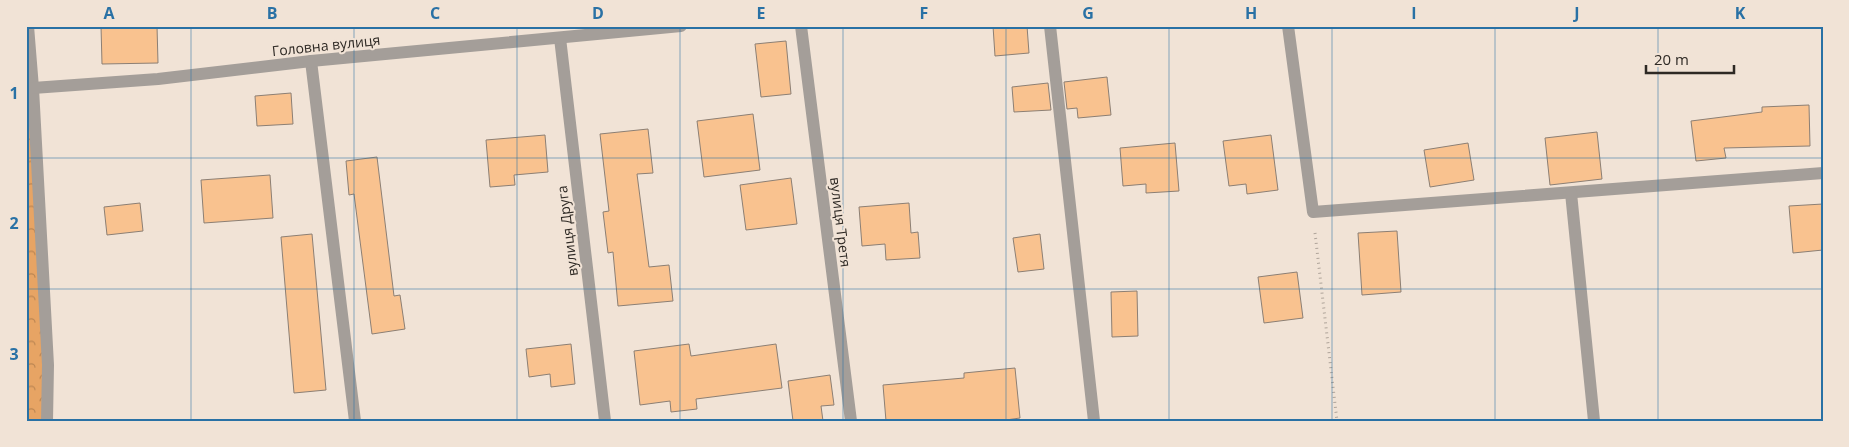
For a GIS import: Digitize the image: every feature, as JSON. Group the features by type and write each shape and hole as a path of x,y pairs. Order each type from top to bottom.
{"street":[{"path":"28,26 48,365 47,421"},
{"name":"Головна вулиця","path":"33,88 158,79 312,61 681,26"},
{"name":"вулиця Третя","path":"801,26 851,421"},
{"path":"1050,26 1094,421"},
{"path":"1288,26 1313,212 1823,173"},
{"name":"вулиця Друга","path":"560,38 605,421"},
{"path":"312,61 355,421"},
{"path":"1571,192 1594,421"}],"path":[{"path":"1313,212 1337,421"}],"green space":[{"path":"26,26 47,421 26,421"}],"building":[{"path":"101,26 157,26 158,63 102,64"},
{"path":"993,26 1027,26 1029,53 995,56"},
{"path":"786,41 791,94 761,97 755,44"},
{"path":"1107,77 1111,115 1078,118 1077,108 1067,109 1064,82"},
{"path":"1048,83 1051,110 1014,112 1012,87"},
{"path":"291,93 293,124 257,126 255,96"},
{"path":"1809,105 1810,146 1724,148 1726,158 1696,161 1691,121 1762,112 1762,107"},
{"path":"753,114 760,170 704,177 697,121"},
{"path":"648,129 653,173 637,174 649,267 669,265 673,301 618,306 613,252 608,253 603,212 609,211 600,134"},
{"path":"1597,132 1602,179 1550,185 1545,138"},
{"path":"545,135 548,172 514,175 515,185 490,187 486,140"},
{"path":"1271,135 1278,190 1247,194 1246,184 1229,186 1223,141"},
{"path":"1175,143 1179,191 1146,193 1146,184 1123,186 1120,148"},
{"path":"1468,143 1474,180 1430,187 1424,150"},
{"path":"377,157 394,296 400,295 405,329 372,334 354,194 349,195 346,161"},
{"path":"270,175 273,218 204,223 201,180"},
{"path":"791,178 797,224 746,230 740,185"},
{"path":"140,203 143,231 107,235 104,207"},
{"path":"909,203 911,233 918,232 920,258 886,260 885,244 862,246 859,207"},
{"path":"1823,204 1823,250 1793,253 1789,206"},
{"path":"1397,231 1401,292 1362,295 1358,233"},
{"path":"312,234 326,390 294,393 281,237"},
{"path":"1040,234 1044,269 1018,272 1013,238"},
{"path":"1297,272 1303,318 1264,323 1258,277"},
{"path":"1137,291 1138,336 1112,337 1111,292"},
{"path":"571,344 575,384 551,387 550,374 529,377 526,349"},
{"path":"689,344 691,356 776,344 782,388 696,399 697,409 671,412 670,401 640,405 634,351"},
{"path":"1015,368 1020,418 999,421 886,421 883,385 964,378 964,373"},
{"path":"830,375 834,405 821,406 823,421 793,421 788,381"}]}
